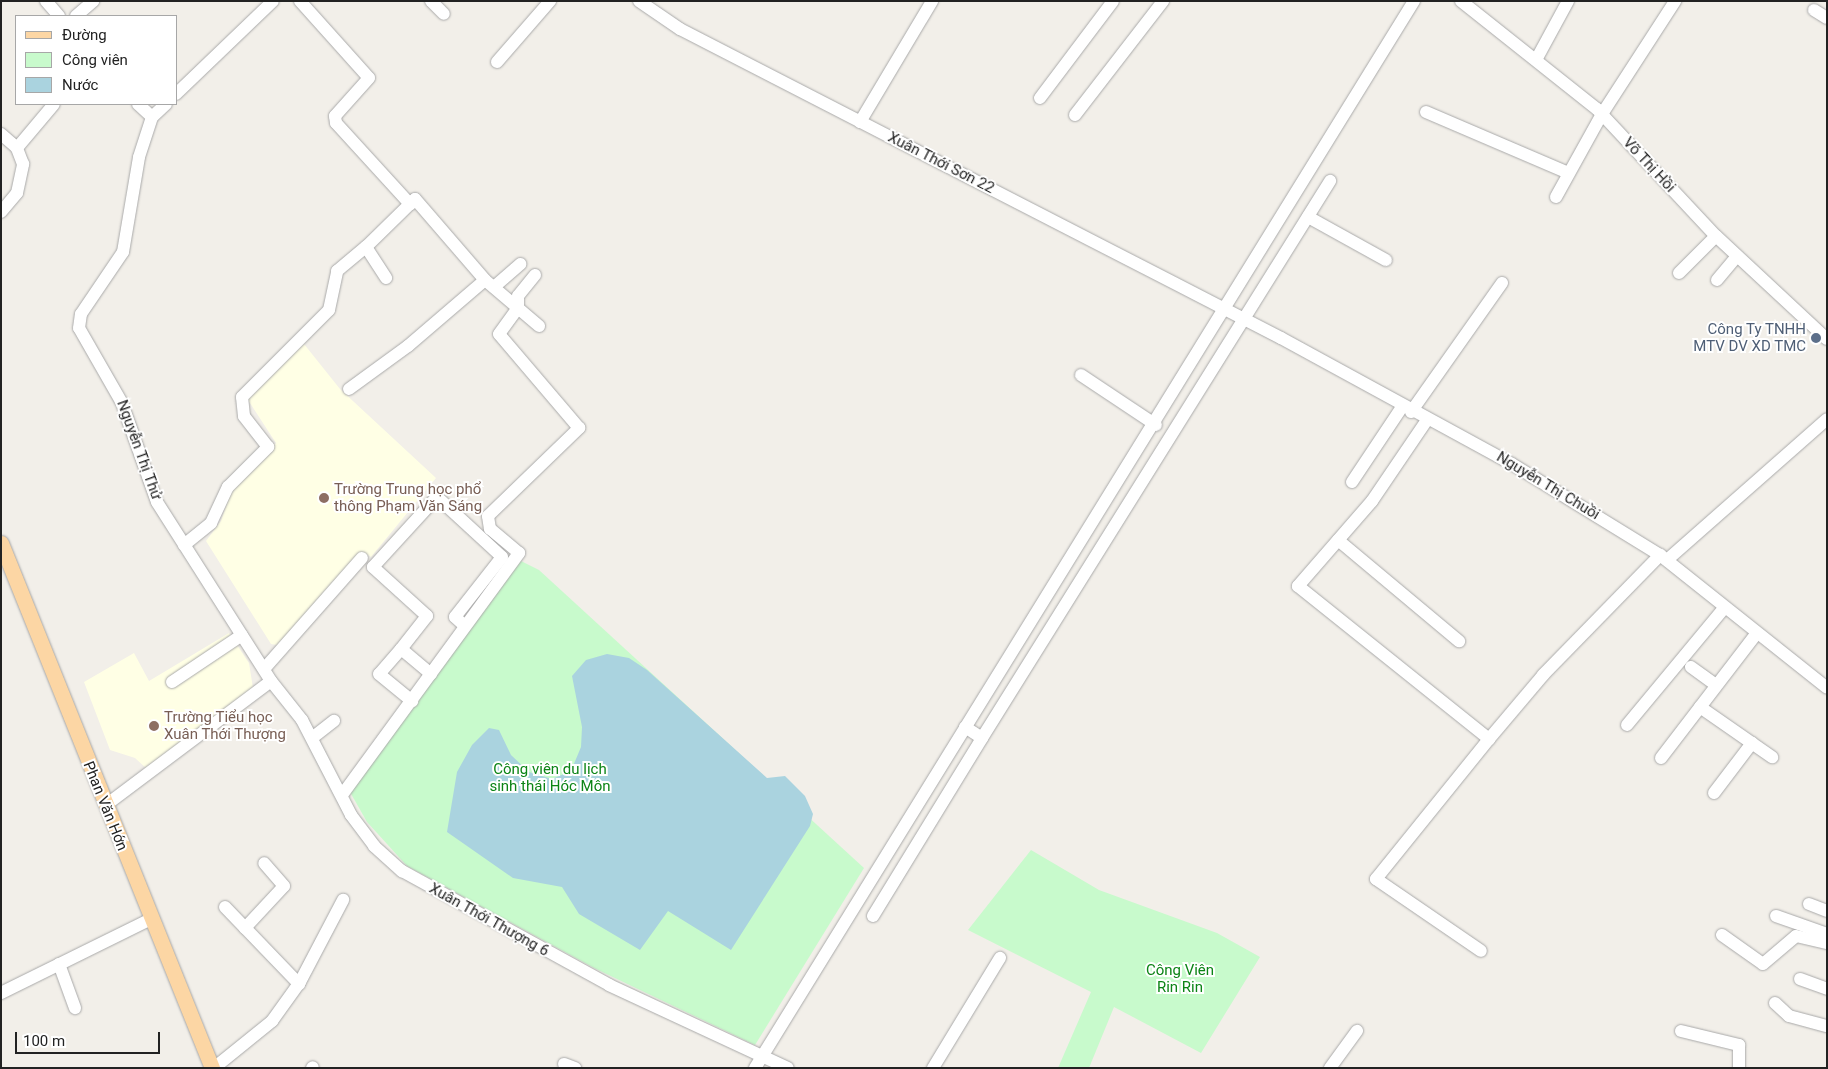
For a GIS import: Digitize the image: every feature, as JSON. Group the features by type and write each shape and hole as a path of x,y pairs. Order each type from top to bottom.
{"main road":[{"name":"Phan Văn Hớn","path":"1,543 151,919 213,1068"}],"street":[{"path":"46,1 58,15"},
{"path":"77,15 92,1"},
{"path":"178,92 273,1"},
{"path":"300,1 368,78 336,116 336,123 410,204"},
{"path":"431,1 444,14"},
{"path":"497,62 550,1"},
{"name":"Xuân Thới Sơn 22","path":"639,1 680,29 1246,320"},
{"path":"860,122 932,1"},
{"path":"1040,98 1113,1"},
{"path":"1075,115 1163,1"},
{"path":"759,1062 965,727 1156,425 1223,309 1414,1"},
{"name":"Võ Thị Hồi","path":"1461,1 1602,114 1716,236 1827,339"},
{"path":"1536,60 1568,1"},
{"path":"1556,197 1602,114 1675,1"},
{"path":"1814,10 1827,18"},
{"path":"17,148 53,105"},
{"path":"139,105 152,117"},
{"name":"Nguyễn Thị Thử","path":"165,105 152,117 139,157 123,252 79,322 122,403 150,488 271,681"},
{"path":"1426,112 1568,173"},
{"path":"1,134 17,148 23,164 17,192 1,212"},
{"path":"873,916 982,738 1246,320 1330,181"},
{"path":"184,545 211,523 228,487 268,447 244,416 242,397 329,310 337,271 366,247 415,199 489,284 539,326"},
{"path":"1308,217 1386,260"},
{"path":"1679,273 1716,236"},
{"path":"366,247 386,278"},
{"path":"1716,280 1737,256"},
{"path":"349,389 489,284 520,264"},
{"path":"342,795 519,553 490,529 488,516 579,428 499,334 518,308 518,296 535,275"},
{"path":"1352,482 1502,283"},
{"name":"Nguyễn Thị Chuồi","path":"1246,320 1406,409 1512,464 1664,557 1756,634 1827,688"},
{"path":"1081,375 1156,425"},
{"path":"1480,950 1376,879 1543,675 1664,557 1827,419"},
{"path":"1427,420 1372,501 1298,586 1489,739"},
{"path":"412,701 379,674 427,616 373,568 436,497 502,557 455,617 465,626"},
{"path":"1338,540 1459,641"},
{"path":"264,669 362,558"},
{"path":"1627,726 1724,608"},
{"path":"1661,758 1756,634"},
{"path":"172,682 242,635"},
{"path":"401,649 431,674"},
{"path":"1691,667 1716,685"},
{"path":"106,805 271,681"},
{"name":"Xuân Thới Thượng 6","path":"271,681 312,738 342,795 374,846 402,871 609,985 759,1062 788,1068"},
{"path":"1700,707 1772,757"},
{"path":"312,738 334,721"},
{"path":"965,727 982,738"},
{"path":"1714,793 1752,743"},
{"path":"245,928 284,886 264,863"},
{"path":"213,1068 272,1021 299,984 343,900"},
{"path":"1809,904 1827,911"},
{"path":"225,908 299,984"},
{"path":"1776,916 1827,934"},
{"path":"1,993 151,919"},
{"path":"1722,935 1763,964 1796,936 1827,943"},
{"path":"934,1068 1000,958"},
{"path":"60,964 75,1008"},
{"path":"1800,979 1827,989"},
{"path":"1776,1003 1789,1016 1827,1026"},
{"path":"1681,1031 1739,1045 1739,1068"},
{"path":"1330,1068 1357,1032"}],"shaded area":[{"name":"Trường Trung học phổ thông Phạm Văn Sáng","path":"304,344 340,389 436,478 371,557 363,552 283,646 271,644 206,541 221,521 233,486 276,443 246,397"},
{"name":"Trường Tiểu học Xuân Thới Thượng","path":"229,633 249,663 253,688 147,769 135,758 110,750 84,682 134,653 149,681"}],"green space":[{"name":"Công viên du lịch sinh thái Hóc Môn","path":"521,561 539,570 864,868 755,1045 594,968 407,866 367,822 350,792"},
{"name":"Công Viên Rin Rin","path":"1031,850 1099,890 1217,933 1260,957 1201,1053 1114,1007 1089,1068 1058,1068 1091,992 968,930"}],"water":[{"path":"607,654 629,658 647,670 767,778 785,776 805,796 813,814 810,826 731,950 668,911 640,950 579,914 562,887 513,878 447,832 457,772 472,745 489,728 499,730 511,755 529,772 552,779 571,771 581,747 582,727 572,676 586,660"}],"place":[{"name":"Công Ty TNHH MTV DV XD TMC","path":"1816,338"},
{"name":"Trường Trung học phổ thông Phạm Văn Sáng","path":"324,498"},
{"name":"Trường Tiểu học Xuân Thới Thượng","path":"154,726"}]}
